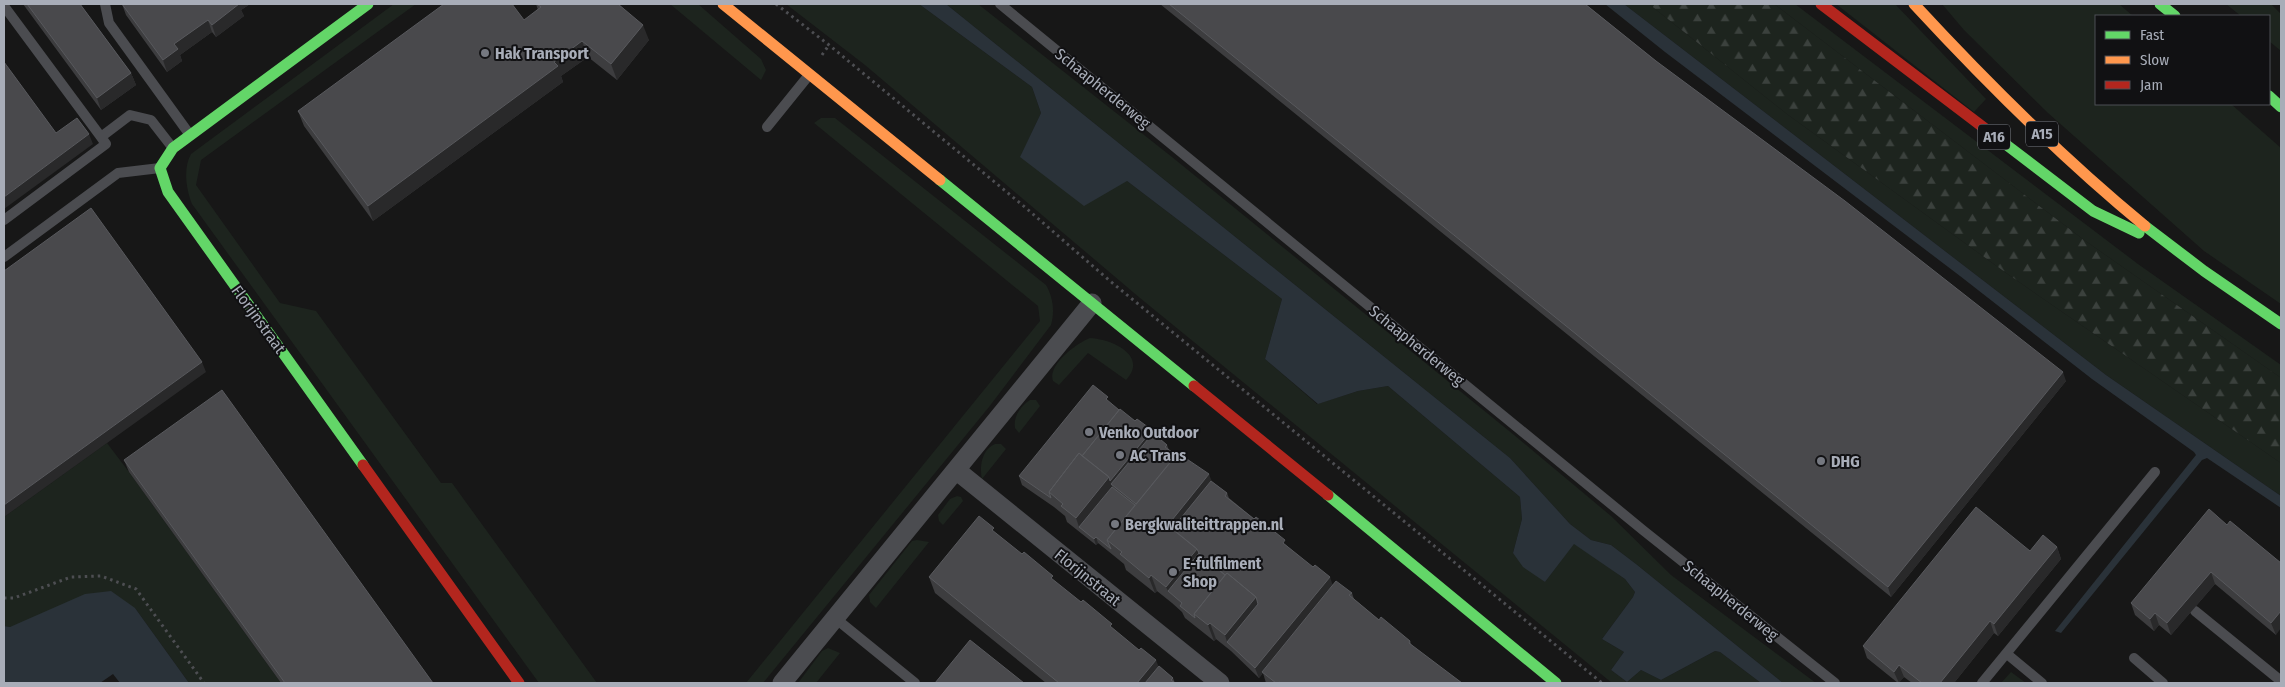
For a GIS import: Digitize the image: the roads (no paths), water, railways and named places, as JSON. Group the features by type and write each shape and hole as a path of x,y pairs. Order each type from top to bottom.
{"main road":[{"path":"160,168 173,148 368,4"},
{"path":"722,4 1092,303 1556,683"},
{"name":"A16","path":"1821,4 2093,211 2179,253"},
{"name":"A15","path":"1914,4 1963,58 2048,140 2179,253 2281,324"},
{"path":"2160,4 2174,15"},
{"path":"2270,97 2281,107"},
{"name":"Florijnstraat","path":"160,168 168,192 519,683"}],"street":[{"path":"782,683 1092,303"},
{"name":"Florijnstraat","path":"956,470 1220,683"}],"lane":[{"path":"105,4 109,23 190,135"},
{"name":"Schaapherderweg","path":"1000,4 1644,531 1835,683"},
{"path":"4,6 106,144 4,220"},
{"path":"767,127 810,74"},
{"path":"101,137 130,115 151,120 173,148"},
{"path":"4,257 118,173 160,168"},
{"path":"1982,683 2155,472"},
{"path":"2194,611 2281,681"},
{"path":"835,618 915,683"},
{"path":"2007,654 2042,683"},
{"path":"2134,658 2163,683"}],"place":[{"name":"Hak Transport","path":"485,53"},
{"name":"Venko Outdoor","path":"1089,432"},
{"name":"AC Trans","path":"1120,455"},
{"name":"DHG","path":"1821,461"},
{"name":"Bergkwaliteittrappen.nl","path":"1115,524"},
{"name":"E-fulfilment Shop","path":"1173,572"}]}
